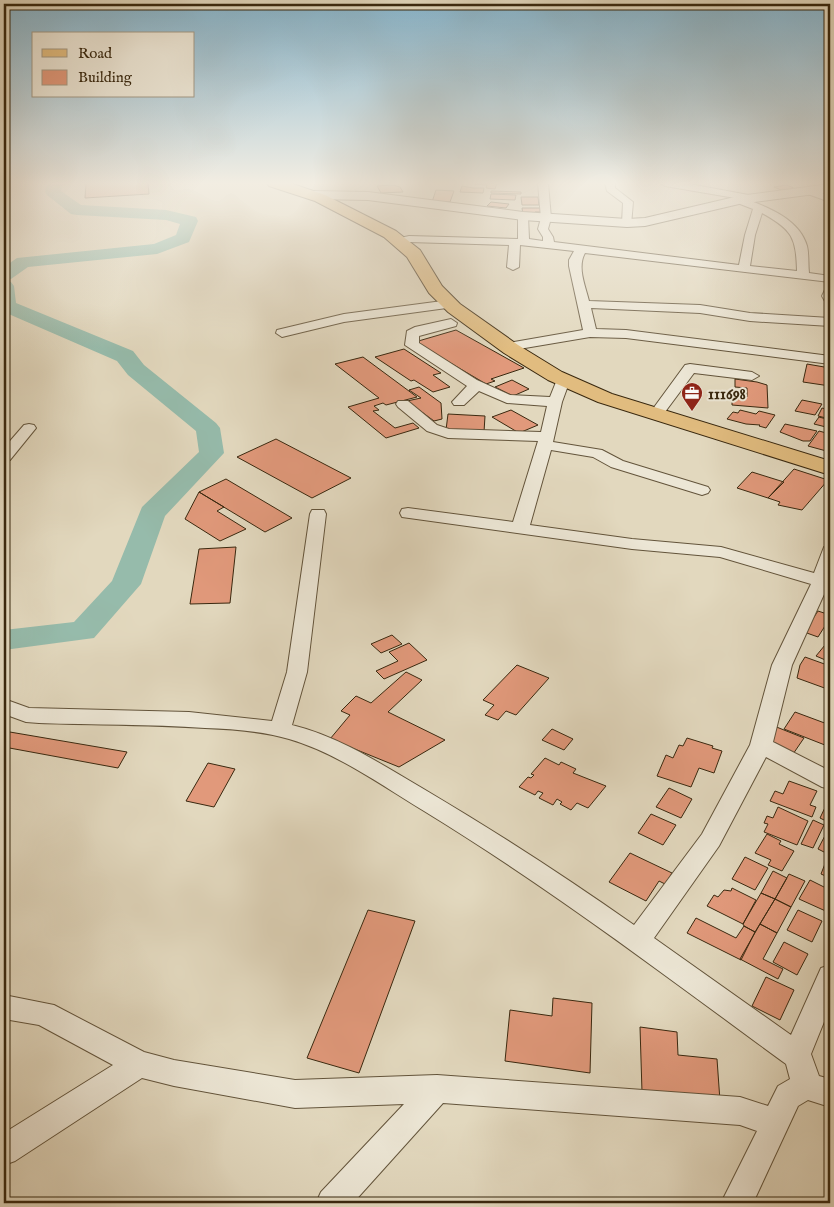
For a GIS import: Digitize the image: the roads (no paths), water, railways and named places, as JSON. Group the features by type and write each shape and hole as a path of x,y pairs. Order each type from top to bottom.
{"main road":[{"path":"405,240 451,314 465,317 527,360 563,380 605,398 830,468"},
{"path":"405,240 427,254 444,288 485,324 576,380 612,394 830,464"}],"street":[{"path":"548,239 548,245"},
{"path":"744,268 748,256 750,239"},
{"path":"798,239 801,244 803,275"},
{"path":"405,240 520,242 830,279"},
{"path":"513,267 520,242"},
{"path":"581,249 575,260 575,266 590,333"},
{"path":"830,292 828,296 830,300"},
{"path":"584,304 700,309 750,317 830,322"},
{"path":"282,333 344,318 451,314"},
{"path":"451,314 412,334 412,345 477,386 506,399 555,402"},
{"path":"519,345 590,333 626,334 830,360"},
{"path":"660,409 690,368 752,376"},
{"path":"520,528 546,441 555,402 563,380"},
{"path":"460,402 467,392 477,386"},
{"path":"403,404 438,431 546,441 597,453 617,464 702,490"},
{"path":"4,457 29,428"},
{"path":"408,513 632,544 721,552 821,581"},
{"path":"280,730 297,672 318,514"},
{"path":"637,941 711,840 761,745 782,665 821,581 830,551"},
{"path":"4,706 26,715 203,720 280,730 334,750 376,771 449,814 530,866 796,1055 818,1090 788,1096 737,1203"},
{"path":"761,745 830,781"},
{"path":"796,1055 830,976"},
{"path":"4,1007 44,1014 139,1064 174,1073 295,1094 437,1089 740,1111 776,1123"},
{"path":"4,1150 139,1064"},
{"path":"332,1203 437,1089"}],"waterway":[{"path":"4,275 23,262 157,249 180,239"},
{"path":"4,286 6,306 125,356 136,370 208,428 212,453 152,513 126,584 83,631 4,640"}],"place":[{"name":"111698","path":"692,412"}]}
